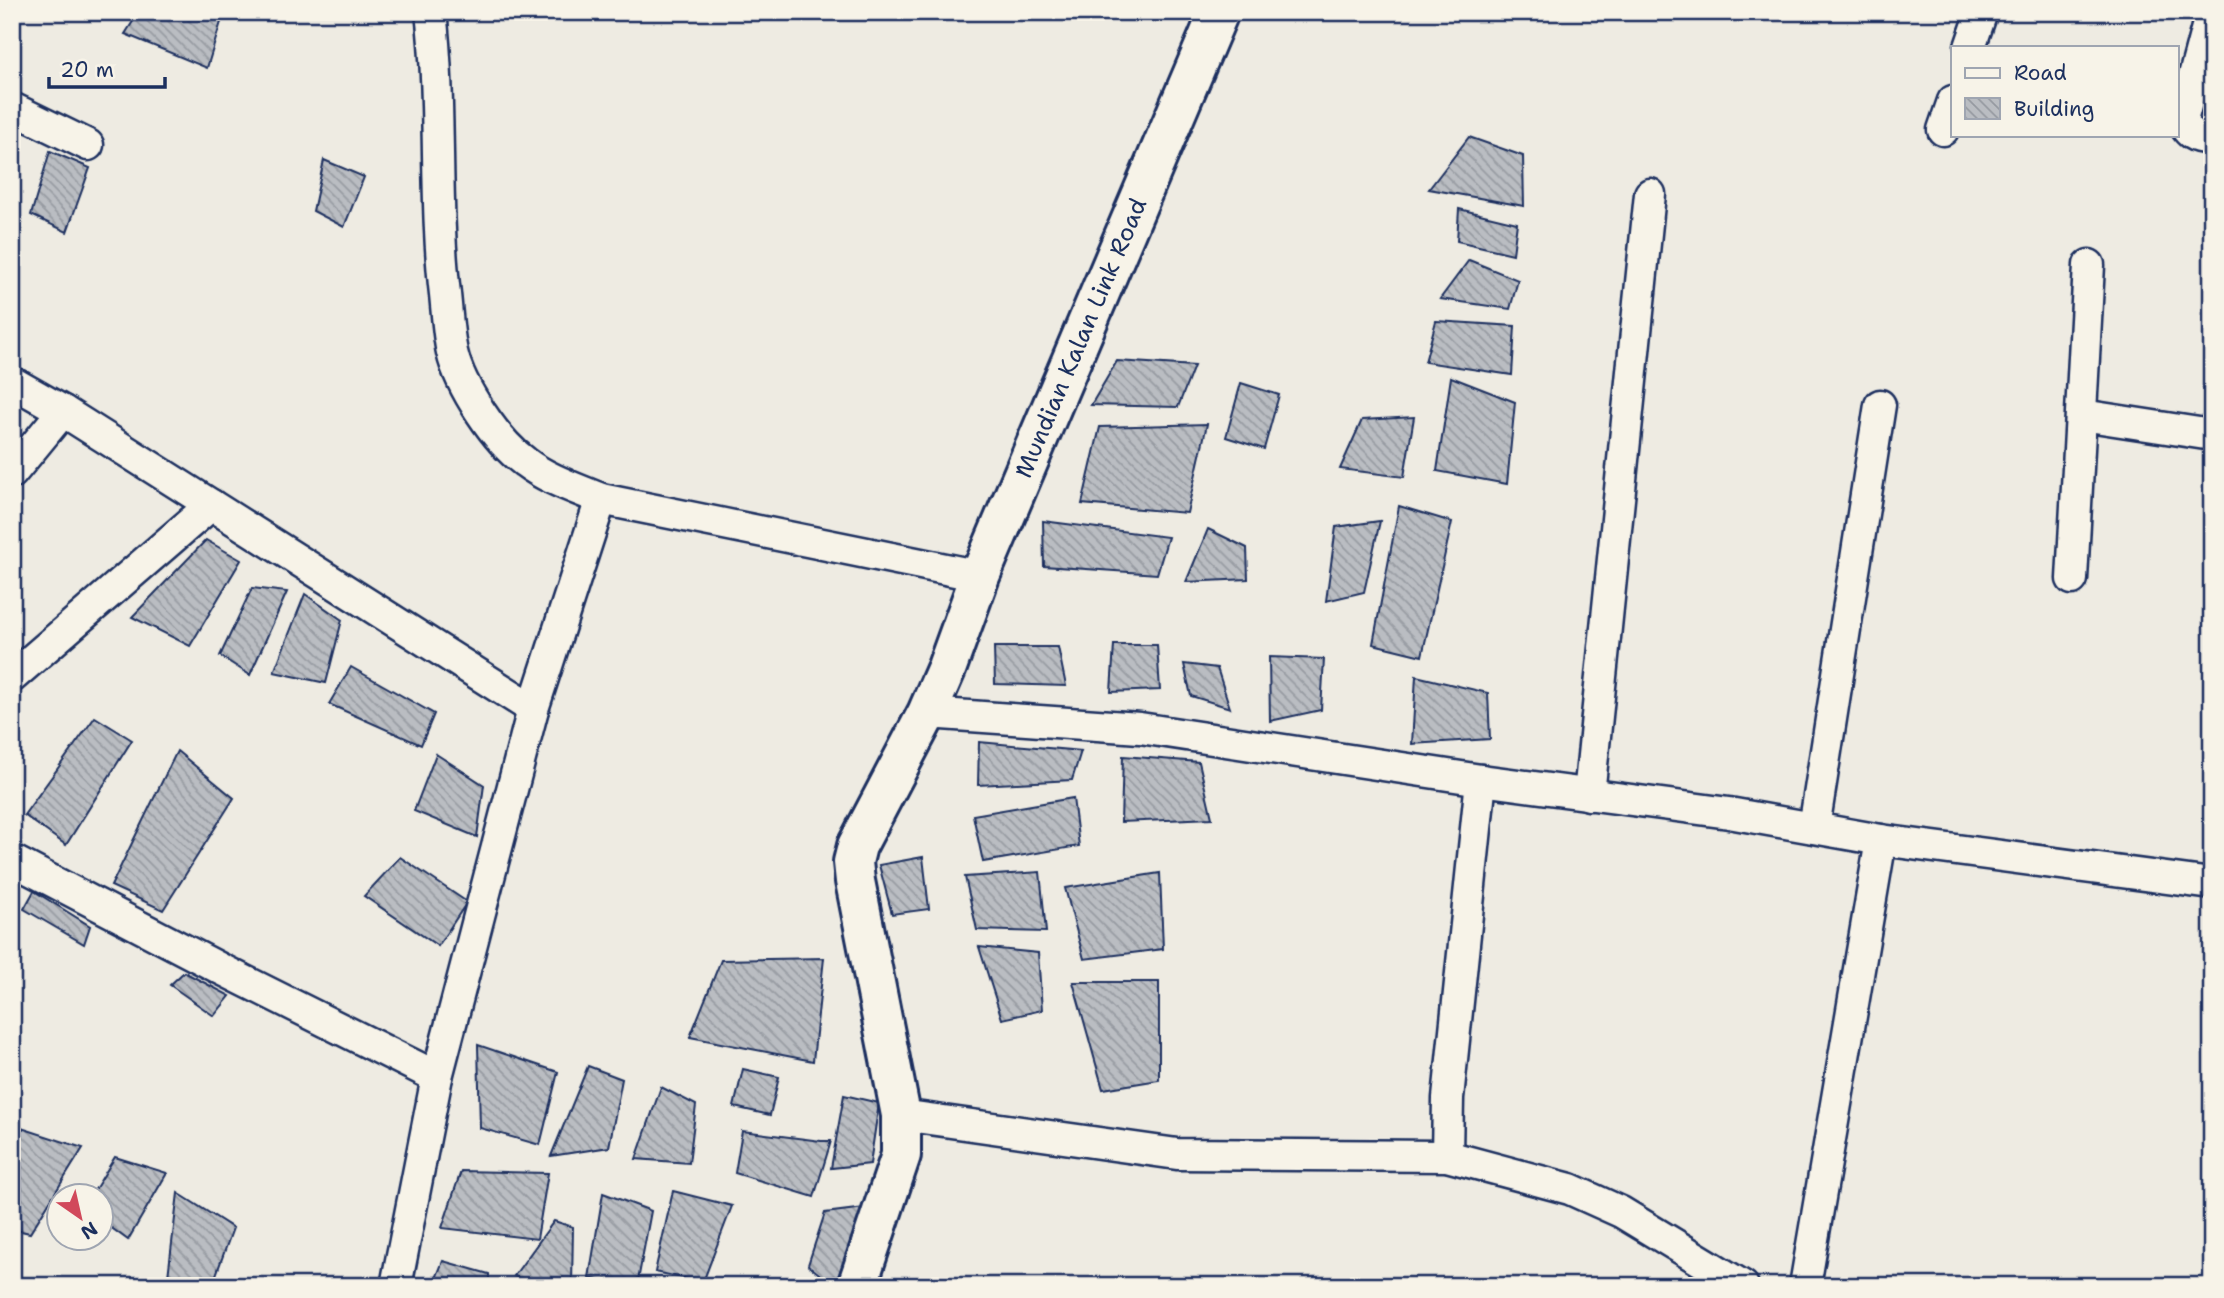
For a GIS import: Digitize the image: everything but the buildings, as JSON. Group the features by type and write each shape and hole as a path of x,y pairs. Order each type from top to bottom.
{"street":[{"path":"431,12 435,47 439,241 452,352 472,400 508,446 523,461 545,476 601,499 980,576"},
{"name":"Mundian Kalan Link Road","path":"857,1286 901,1155 901,1115 855,881 853,862 857,846 927,713 947,667 980,576 1219,12"},
{"path":"1970,46 1982,12"},
{"path":"2211,12 2183,117 2189,133 2212,138"},
{"path":"1943,130 1951,107"},
{"path":"12,108 88,145"},
{"path":"1589,795 1650,194"},
{"path":"2072,579 2089,265"},
{"path":"12,382 533,709"},
{"path":"1814,828 1880,405"},
{"path":"12,473 62,411"},
{"path":"2081,415 2212,435"},
{"path":"396,1286 437,1077 533,709 601,499"},
{"path":"12,677 211,505"},
{"path":"927,713 1140,727 1481,780 1729,813 1881,840 2212,884"},
{"path":"1447,1156 1448,1098 1481,780"},
{"path":"1805,1286 1881,840"},
{"path":"12,860 220,969 437,1077"},
{"path":"901,1115 1177,1154 1447,1156 1570,1189 1620,1212 1743,1286"}]}
